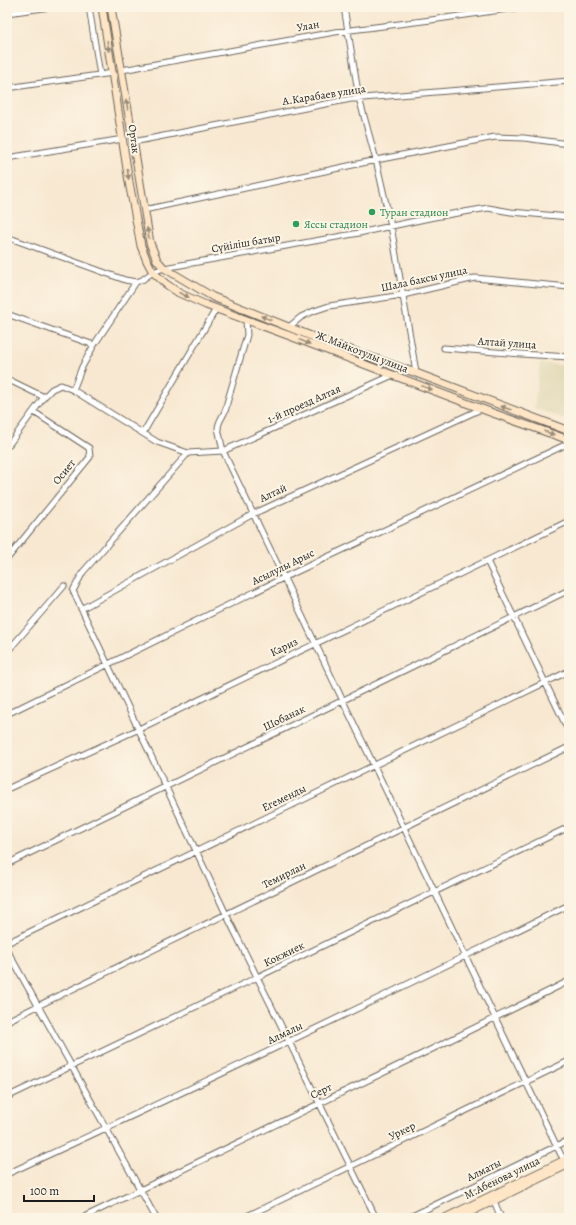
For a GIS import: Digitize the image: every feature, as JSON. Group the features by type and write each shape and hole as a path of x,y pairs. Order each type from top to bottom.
{"street":[{"path":"7,13 51,7"},
{"path":"89,7 100,75"},
{"name":"Ортак","path":"102,7 129,182 141,246 153,272"},
{"name":"Ортак","path":"111,7 150,243 157,260 164,268"},
{"path":"344,7 360,98 391,226 416,373"},
{"name":"Улан","path":"122,70 347,30 522,7"},
{"path":"7,88 113,73"},
{"name":"А.Карабаев улица","path":"133,142 322,104 360,98 569,81"},
{"path":"144,210 376,160 495,137 524,138 569,144"},
{"path":"7,158 123,139"},
{"name":"Сүйіліш батыр","path":"136,282 142,280 153,272 164,268 488,208 511,212 569,217"},
{"path":"7,237 125,280 136,282 94,345 82,367 73,390"},
{"name":"Ж.Майкотулы улица","path":"164,268 213,297 289,327 569,431"},
{"name":"Ж.Майкотулы улица","path":"153,272 179,293 216,309 481,409 569,440"},
{"name":"Шала баксы улица","path":"289,327 301,317 329,306 403,295 475,278 569,287"},
{"path":"143,433 216,309"},
{"path":"7,314 94,345"},
{"path":"246,320 247,334 226,410 218,424 223,451 560,1155 568,1160"},
{"name":"Алтай улица","path":"444,348 569,357"},
{"path":"353,360 356,352"},
{"name":"1-й проезд Алтая","path":"223,451 393,375"},
{"path":"7,379 44,397"},
{"path":"7,446 44,397 52,389 61,385 73,390 157,442 188,453 223,451"},
{"name":"Алтай","path":"81,609 253,514 481,409"},
{"name":"Осиет","path":"7,559 90,457 89,448 34,412"},
{"name":"Асылулы Арыс","path":"7,714 284,578 569,443"},
{"path":"188,453 83,572 73,591 196,852 376,1218"},
{"name":"Кариз","path":"7,789 139,729 569,521"},
{"path":"487,560 569,732"},
{"path":"7,652 64,586"},
{"name":"Шобанак","path":"7,864 569,590"},
{"name":"Егеменды","path":"7,943 569,671"},
{"name":"Темирлан","path":"7,1022 569,747"},
{"name":"Кокжиек","path":"7,1097 257,978 569,826"},
{"name":"Алмалы","path":"7,1174 289,1042 569,905"},
{"path":"7,950 156,1218"},
{"name":"Серт","path":"82,1218 569,981"},
{"name":"Уркер","path":"243,1218 569,1061"},
{"name":"Алматы","path":"408,1218 569,1140"},
{"name":"М.Абенова улица","path":"458,1218 494,1201 568,1160"},
{"name":"М.Абенова улица","path":"445,1218 568,1160"},
{"path":"494,1201 501,1218"}],"shaded area":[{"path":"540,363 569,366 569,421 534,408"}],"place":[{"name":"Туран стадион","path":"372,212"},
{"name":"Яссы стадион","path":"296,224"}]}
